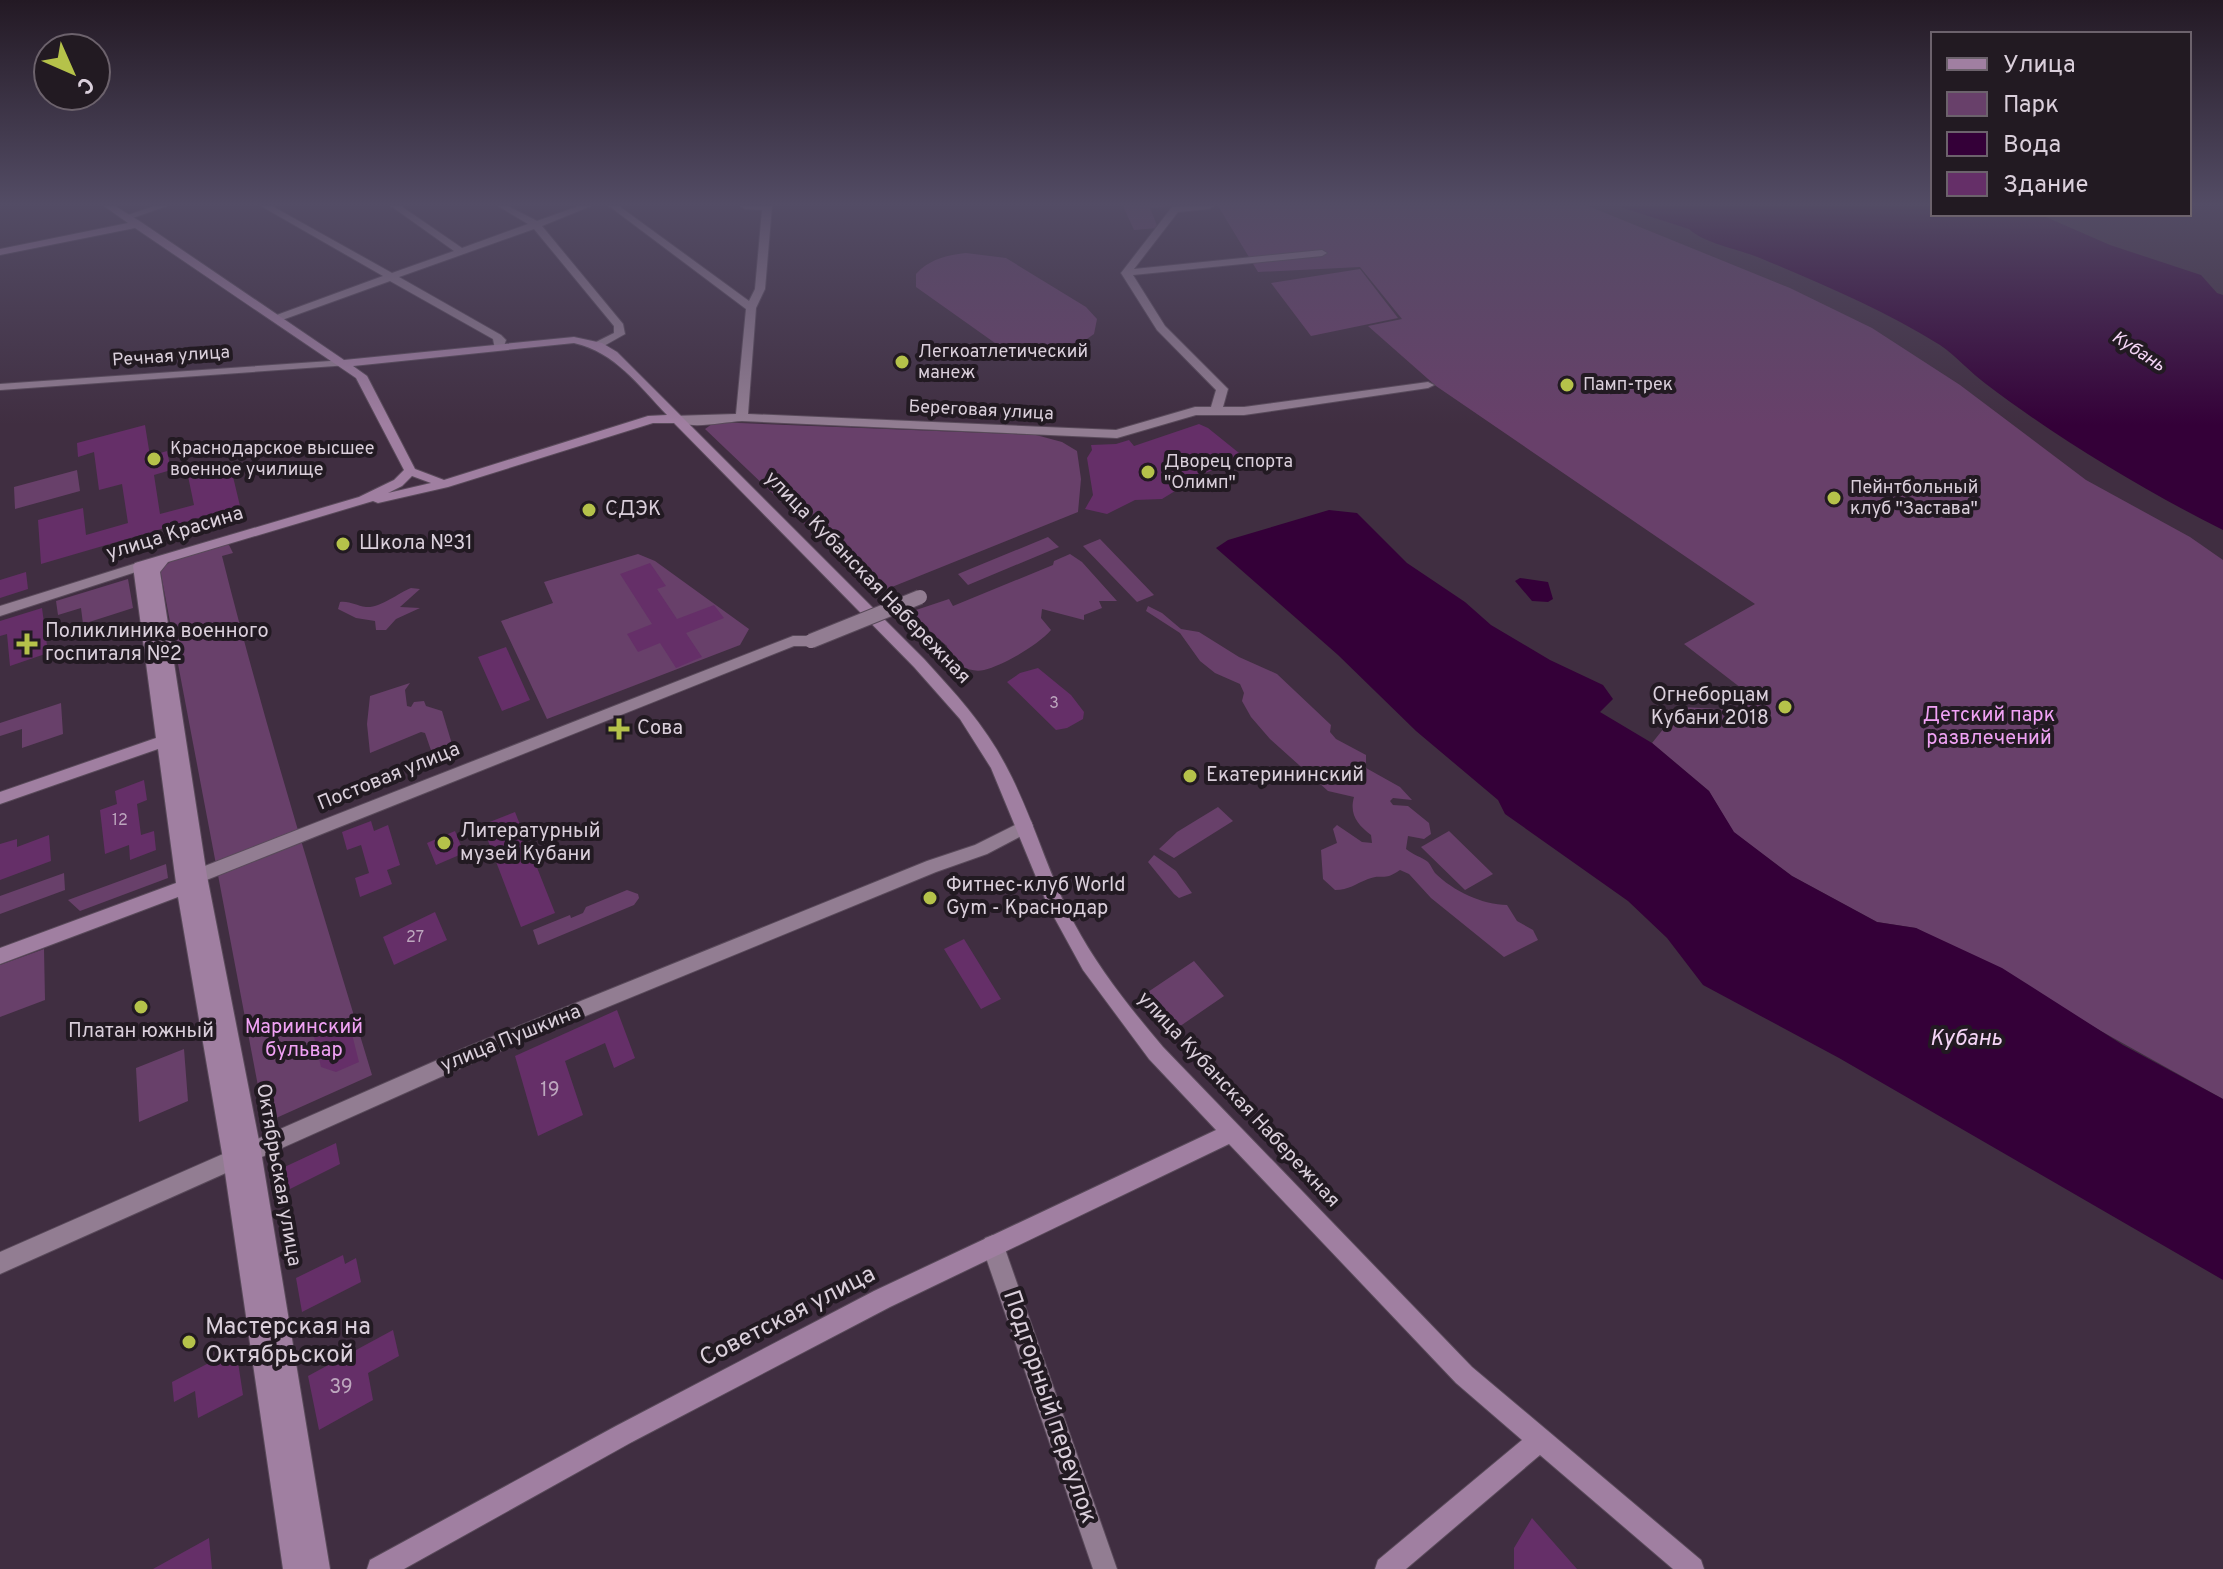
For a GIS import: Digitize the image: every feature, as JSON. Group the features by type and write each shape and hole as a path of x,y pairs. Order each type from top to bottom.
{"main road":[{"path":"220,279 361,376 410,471 444,484"},
{"path":"345,363 574,340 598,345"},
{"name":"улица Кубанская Набережная","path":"598,345 613,354 947,694 989,749 1058,908 1097,976 1121,1012 1156,1053 1387,1291 1464,1375 1692,1569"},
{"path":"361,376 373,363 398,356"},
{"name":"улица Красина","path":"140,566 364,500 444,484 652,419 677,419"},
{"name":"улица Красина","path":"364,500 398,483 410,471"},
{"name":"Октябрьская улица","path":"165,557 153,572 170,739"},
{"name":"Октябрьская улица","path":"140,566 192,881 318,1569"},
{"path":"0,798 170,739"},
{"name":"Постовая улица","path":"0,950 192,881"},
{"name":"Постовая улица","path":"0,956 192,881"},
{"name":"Советская улица","path":"379,1569 747,1368 1231,1133"},
{"name":"Октябрьская улица","path":"242,1155 295,1569"},
{"path":"1387,1569 1539,1441"}],"street":[{"path":"278,318 380,279"},
{"path":"395,279 497,337 501,340 499,347"},
{"path":"580,279 619,326 620,334 598,345"},
{"path":"712,279 751,308"},
{"path":"742,417 751,308 761,279"},
{"path":"1130,279 1161,328 1222,389 1216,412"},
{"name":"Речная улица","path":"0,387 345,363"},
{"name":"Береговая улица","path":"677,419 742,417 1117,434 1195,411 1244,411 1428,385"},
{"name":"улица Красина","path":"0,611 140,566"},
{"name":"Постовая улица","path":"192,881 793,641 811,641 920,597"},
{"name":"улица Пушкина","path":"0,1263 474,1053 990,845 1025,826"},
{"name":"Подгорный переулок","path":"993,1246 1105,1569"}],"green space":[{"path":"916,279 1041,279 1086,307 1097,319 1094,334 1077,346 1056,352 1026,354 1009,350 916,287"},
{"path":"1295,279 1368,279 1398,318 1311,336 1271,283"},
{"name":"Детский парк развлечений","path":"1370,279 1768,279 1872,328 1960,385 2086,480 2190,537 2223,560 2223,1099 1916,928 1877,922 1792,876 1733,832 1709,791 1652,743 1681,707 1740,710 1741,688 1684,644 1755,604 1436,386 1368,326 1402,319"},
{"path":"715,422 1036,435 1062,442 1077,451 1081,479 1078,512 877,593 705,429"},
{"path":"77,470 80,491 15,509 14,487"},
{"path":"1048,537 1059,547 968,585 958,574"},
{"path":"1100,539 1154,595 1137,602 1083,546"},
{"name":"Мариинский бульвар","path":"223,544 229,545 233,553 222,556 239,621 372,1075 265,1123 160,569 173,560"},
{"path":"638,554 655,561 749,629 740,645 547,719 501,621 553,603 544,582"},
{"path":"1070,554 1082,562 1117,601 1099,601 1102,608 1084,615 1084,620 1042,609 1041,618 1051,630 1011,659 984,670 961,665 949,657 947,646 928,630 905,620 901,615 949,599 953,606 1053,565 1054,561"},
{"path":"128,579 133,608 83,624 81,608 58,615 56,601"},
{"path":"411,588 420,589 400,607 420,608 396,619 386,630 376,630 375,621 356,618 338,609 340,602 366,607 378,605"},
{"path":"1148,606 1181,629 1199,632 1239,657 1277,674 1331,725 1330,732 1336,739 1366,755 1366,768 1400,787 1412,800 1393,798 1390,801 1393,805 1408,806 1429,823 1431,834 1424,839 1408,836 1406,849 1428,862 1442,880 1459,891 1488,903 1507,905 1517,921 1533,930 1538,940 1504,957 1431,898 1409,874 1400,870 1390,876 1373,877 1335,890 1323,879 1321,850 1337,843 1333,829 1337,825 1362,842 1372,843 1371,835 1354,814 1354,797 1328,791 1270,739 1242,701 1244,693 1240,684 1215,673 1200,661 1180,633 1146,611"},
{"path":"410,683 405,690 407,706 424,701 426,706 442,711 455,754 434,759 425,733 421,732 370,753 367,724 370,696"},
{"path":"61,703 63,734 22,748 22,729 0,736 0,723"},
{"path":"1218,807 1233,821 1174,858 1159,849 1177,832"},
{"path":"1449,831 1493,874 1465,890 1421,847"},
{"path":"1154,855 1176,871 1192,893 1179,898 1174,894 1148,862"},
{"path":"166,864 168,878 80,911 68,900"},
{"path":"64,873 65,890 0,914 0,896"},
{"path":"627,890 638,894 634,905 538,945 533,930 583,913 586,907"},
{"path":"44,949 45,1000 0,1017 0,965"},
{"path":"1194,961 1224,996 1173,1031 1142,996"},
{"path":"184,1049 188,1101 139,1122 136,1068"}],"water":[{"name":"Кубань","path":"1810,279 2205,279 2217,293 2223,295 2223,530 2162,498 2071,443 1986,384 1940,345"},
{"name":"Кубань","path":"1329,510 1357,513 1407,563 1465,602 1491,625 1550,660 1603,685 1613,699 1600,712 1652,743 1709,791 1734,832 1792,876 1877,922 1916,928 2002,968 2123,1045 2223,1099 2223,1280 1839,1058 1703,985 1667,938 1628,901 1505,814 1498,800 1416,731 1338,655 1216,548 1228,540"},
{"path":"1520,578 1548,582 1553,599 1548,602 1532,601 1515,581"}],"building":[{"name":"Дворец спорта \"Олимп\"","path":"1199,424 1244,457 1179,484 1175,491 1162,499 1135,500 1107,514 1085,509 1093,495 1087,458 1092,450 1091,445 1129,440 1134,446"},
{"path":"145,425 150,456 167,451 171,470 154,475 160,514 194,505 188,476 230,464 240,506 41,564 38,520 83,508 86,535 128,523 122,484 99,490 94,452 78,457 77,443"},
{"path":"650,563 666,586 657,589 677,619 714,605 724,618 686,633 702,657 676,668 660,643 638,652 627,634 652,624 620,574"},
{"path":"26,572 28,589 0,598 0,580"},
{"name":"Поликлиника военного госпиталя №2","path":"42,608 48,653 10,666 7,634 0,636 0,621"},
{"path":"506,647 530,700 502,711 478,657"},
{"path":"1038,668 1071,695 1084,712 1083,719 1056,730 1007,682 1020,673"},
{"path":"144,780 147,800 137,804 141,835 154,831 156,850 130,860 129,845 105,854 100,810 117,804 115,791"},
{"path":"515,812 555,913 521,927 482,825"},
{"path":"371,821 374,831 388,825 400,865 387,870 392,884 360,897 355,878 369,873 361,845 347,850 342,832"},
{"path":"455,831 464,853 436,865 427,843"},
{"path":"49,835 51,861 0,880 0,844 17,839 17,847"},
{"path":"435,912 447,940 394,965 383,937"},
{"path":"964,939 1001,999 981,1009 944,949"},
{"path":"617,1010 635,1058 614,1068 605,1043 565,1061 583,1115 538,1136 515,1056"},
{"path":"344,1022 346,1032 351,1030 359,1062 336,1072 321,1067 313,1032"},
{"path":"336,1143 340,1164 282,1193 278,1170"},
{"path":"343,1255 345,1264 356,1258 361,1282 302,1312 296,1278"},
{"path":"393,1330 399,1356 368,1373 373,1400 319,1430 308,1376"},
{"path":"236,1349 243,1395 198,1418 195,1391 174,1402 172,1382"},
{"path":"1532,1518 1577,1569 1514,1569 1514,1548"},
{"path":"209,1538 212,1569 153,1569"}],"place":[{"name":"Легкоатлетический манеж","path":"902,362"},
{"name":"Памп-трек","path":"1567,385"},
{"name":"Краснодарское высшее военное училище","path":"154,459"},
{"name":"Дворец спорта \"Олимп\"","path":"1148,472"},
{"name":"Пейнтбольный клуб \"Застава\"","path":"1834,498"},
{"name":"СДЭК","path":"589,510"},
{"name":"Школа №31","path":"343,544"},
{"name":"Поликлиника военного госпиталя №2","path":"27,644"},
{"name":"Огнеборцам Кубани 2018","path":"1785,707"},
{"name":"Сова","path":"619,729"},
{"name":"Екатерининский","path":"1190,776"},
{"name":"Литературный музей Кубани","path":"444,843"},
{"name":"Фитнес-клуб World Gym - Краснодар","path":"930,898"},
{"name":"Платан южный","path":"141,1007"},
{"name":"Мастерская на Октябрьской","path":"189,1342"}]}
